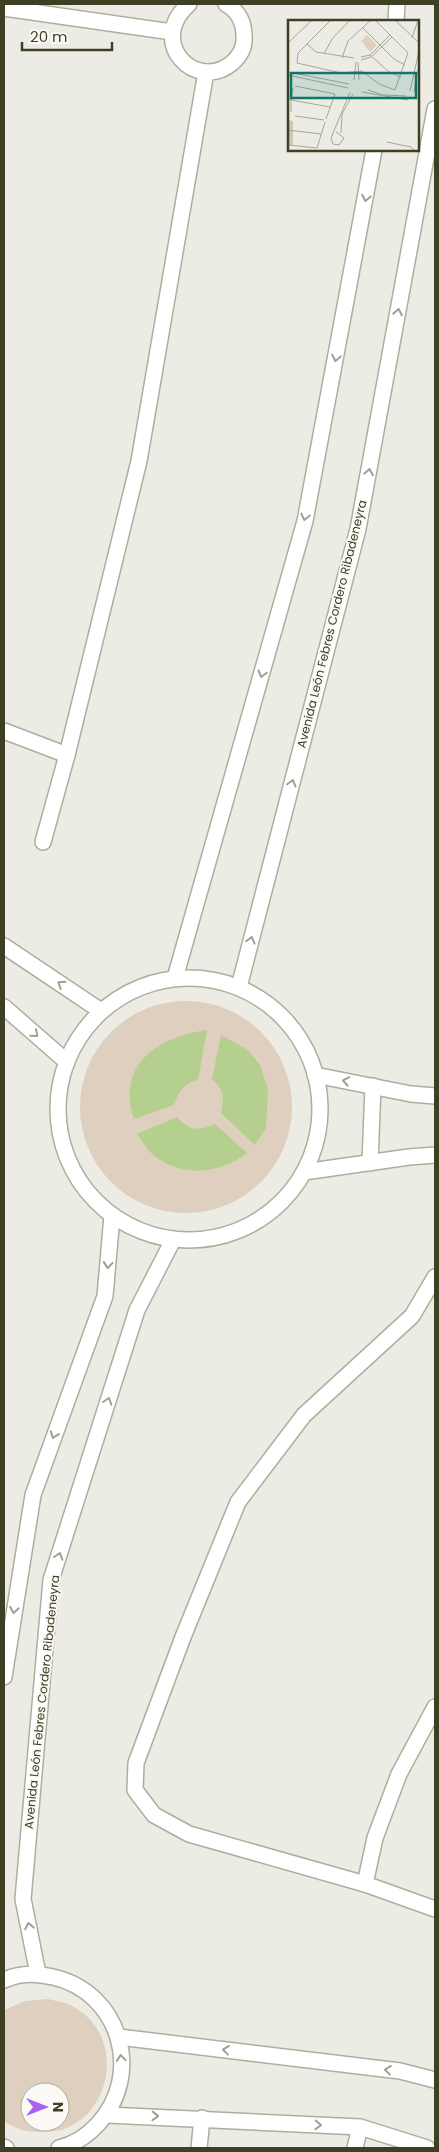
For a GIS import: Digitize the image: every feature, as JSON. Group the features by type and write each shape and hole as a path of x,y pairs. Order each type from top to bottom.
{"street":[{"path":"189,4 174,21 172,32 173,44 177,54 184,63 194,69 206,72 217,71 228,66 237,58 243,48 244,26 239,15 226,4"},
{"path":"396,20 397,4"},
{"path":"4,8 172,32"},
{"path":"43,842 67,755 139,461 206,72"},
{"name":"Avenida León Febres Cordero Ribadeneyra","path":"239,987 358,529 435,109"},
{"path":"175,978 305,521 374,151"},
{"path":"4,731 67,755"},
{"path":"4,946 101,1011"},
{"path":"175,978 208,978 239,987 273,1008 294,1032 299,1038 315,1075 320,1108 316,1141 304,1172 280,1204 249,1226 212,1239 173,1240 142,1232 112,1216 82,1185 63,1147 58,1104 67,1062 81,1034 101,1011 136,988 175,978"},
{"path":"4,1007 67,1062"},
{"path":"315,1075 410,1094 435,1096"},
{"path":"370,1163 373,1086"},
{"path":"304,1172 435,1155"},
{"path":"4,1677 33,1495 105,1296 112,1216"},
{"name":"Avenida León Febres Cordero Ribadeneyra","path":"38,1974 24,1899 51,1580 136,1310 173,1240"},
{"path":"435,1277 412,1316 304,1416 238,1502 183,1638 136,1763 135,1790 154,1815 189,1834 365,1884 435,1909"},
{"path":"365,1884 375,1838 398,1774 435,1707"},
{"path":"4,1980 10,1977 38,1974 65,1980 89,1993 107,2013 119,2037 123,2064 119,2090 107,2115 90,2133 70,2146 59,2148"},
{"path":"119,2037 400,2072 435,2080"},
{"path":"107,2115 202,2118 360,2127 427,2148"},
{"path":"200,2148 202,2118"},
{"path":"355,2148 360,2127"},
{"path":"88,2148 90,2133"}],"shaded area":[{"path":"176,1001 196,1001 217,1005 236,1013 261,1032 274,1048 284,1066 290,1086 292,1107 290,1128 284,1148 274,1166 261,1182 236,1201 217,1209 196,1213 176,1213 155,1209 136,1201 119,1189 104,1174 92,1157 84,1138 80,1117 80,1097 84,1076 92,1057 104,1040 119,1025 136,1013 155,1005"},
{"path":"207,1030 198,1080 182,1089 174,1105 134,1119 130,1099 131,1082 137,1068 146,1056 158,1046 173,1039"},
{"path":"221,1035 248,1050 260,1065 268,1089 266,1128 255,1145 221,1113 222,1094 212,1079"},
{"path":"177,1117 186,1125 199,1129 215,1124 247,1153 236,1161 210,1170 197,1171 171,1166 148,1150 137,1134"},
{"path":"48,1999 70,2005 90,2019 102,2038 107,2059 105,2081 97,2101 83,2118 70,2126 70,2082 20,2082 20,2130 4,2121 4,2010 25,2001"}]}
